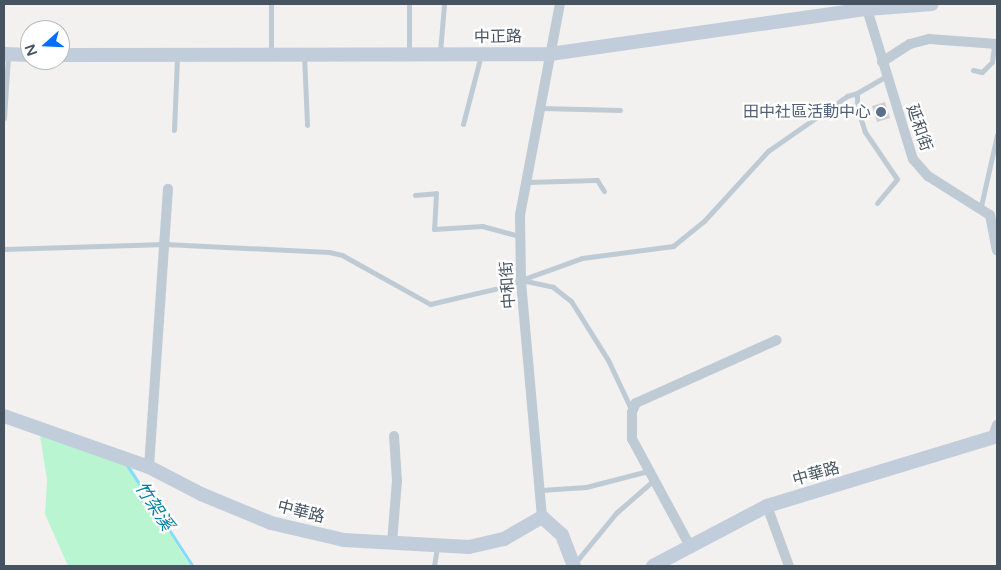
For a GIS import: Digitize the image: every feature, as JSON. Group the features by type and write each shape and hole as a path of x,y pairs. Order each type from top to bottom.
{"street":[{"name":"中和街","path":"542,517 521,280 521,236 527,182 560,4"},
{"name":"中正路","path":"70,55 177,57 550,54 867,9 932,4"},
{"name":"延和街","path":"867,9 886,76 919,168 993,215 997,250"},
{"path":"882,62 910,44 929,39 995,45"},
{"path":"6,54 20,55"},
{"path":"150,467 168,189"},
{"path":"691,548 632,439 632,412 636,403 777,340"},
{"name":"中華路","path":"4,416 150,467 201,494 271,523 344,540 437,546 484,545 512,535 542,517"},
{"name":"中華路","path":"653,566 691,548 731,523 767,506 996,432"},
{"path":"392,543 397,481 394,436"},
{"path":"767,506 789,566"},
{"path":"542,517 562,535 574,566"}],"lane":[{"path":"271,55 272,4"},
{"path":"409,4 409,55"},
{"path":"440,55 444,4"},
{"path":"973,70 982,72 992,62 995,45"},
{"path":"4,118 6,54"},
{"path":"304,55 307,125"},
{"path":"463,124 481,55"},
{"path":"174,130 177,57"},
{"path":"4,248 164,244 329,252 342,255 430,304 521,280 582,258 674,246 704,221 768,151 823,111 886,76"},
{"path":"857,93 857,108 865,132 897,179 877,203"},
{"path":"541,108 620,110"},
{"path":"981,206 997,135"},
{"path":"527,182 597,180 604,191"},
{"path":"416,195 436,193 434,229 482,226 521,236"},
{"path":"521,280 553,287 571,301 608,360 632,412"},
{"path":"541,490 586,487 651,476"},
{"path":"574,566 616,513 651,476"},
{"path":"434,566 437,546"}],"green space":[{"path":"40,435 124,461 190,566 68,566 45,514 47,480"}],"building":[{"name":"田中社區活動中心","path":"885,102 890,118 877,122 872,106"}],"waterway":[{"name":"竹架溪","path":"128,466 193,566"}],"place":[{"name":"田中社區活動中心","path":"881,112"}]}
